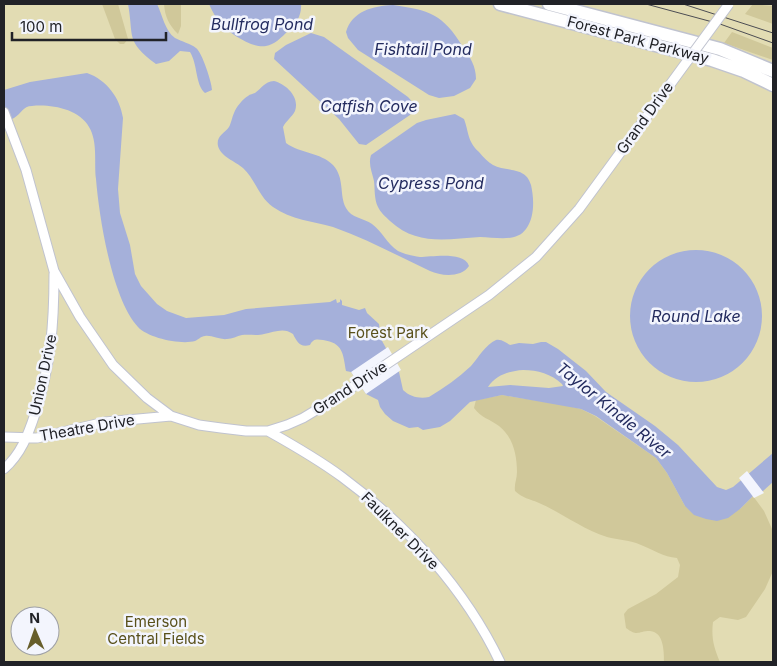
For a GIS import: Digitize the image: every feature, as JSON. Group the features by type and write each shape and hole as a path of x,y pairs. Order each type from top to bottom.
{"main road":[{"name":"Forest Park Parkway","path":"500,4 712,60 773,85"},
{"name":"Forest Park Parkway","path":"549,4 720,49 773,71"}],"street":[{"name":"Grand Drive","path":"6,117 28,176 54,272 80,317 113,365 138,390 171,416 200,425 246,431 268,431 287,426 303,418 359,383 492,293 536,256 579,209 729,4"},
{"name":"Union Drive","path":"4,469 15,457 26,439 43,388 52,344 54,272"},
{"name":"Theatre Drive","path":"4,437 26,439 51,436 105,422 171,416"},
{"name":"Faulkner Drive","path":"268,431 318,460 342,477 404,531 423,550 459,593 500,662"}],"green space":[{"name":"Forest Park","path":"4,4 773,4 773,662 4,662"}],"shaded area":[{"path":"102,4 118,4 128,39 124,44 120,44 115,39"},
{"path":"164,4 181,4 181,26 178,34 168,20"},
{"path":"753,4 773,6 773,24 745,14"},
{"path":"732,32 773,48 773,60 724,43"},
{"path":"502,395 564,405 581,409 595,416 656,458 667,473 685,506 740,509 753,496 764,511 772,529 773,571 765,589 746,617 738,620 720,617 713,622 712,633 720,662 664,662 661,639 655,632 636,633 626,628 624,614 628,609 656,594 678,577 680,565 677,558 663,555 637,543 598,534 548,507 523,497 515,491 517,466 511,441 504,430 474,408 476,400"}],"water":[{"path":"128,4 157,4 166,27 172,35 194,46 201,55 212,90 205,93 202,89 190,52 180,51 169,61 156,64 139,50 131,31"},
{"name":"Bullfrog Pond","path":"209,4 301,4 301,8 296,22 283,36 272,44 261,46 242,40 225,28 219,22"},
{"name":"Fishtail Pond","path":"393,5 416,9 434,15 449,27 474,66 476,79 470,88 454,96 439,98 429,95 358,50 348,38 346,32 353,19 358,14 371,8"},
{"name":"Catfish Cove","path":"311,33 324,37 408,97 412,101 413,106 410,115 366,145 359,144 339,119 274,59 275,53 286,45"},
{"name":"Taylor Kindle River","path":"87,73 101,80 116,97 123,118 118,189 120,213 130,245 135,274 141,286 157,304 167,311 186,318 224,315 246,309 330,302 336,299 337,303 340,302 340,299 342,305 359,310 365,308 367,313 379,324 381,339 399,372 403,390 419,398 429,397 451,383 471,366 486,348 496,340 510,345 546,342 586,371 606,392 655,426 678,445 717,487 726,490 733,487 773,453 773,482 763,491 753,496 728,518 717,521 706,519 694,515 685,506 667,473 656,458 596,416 581,409 502,395 470,402 450,421 440,427 423,430 418,427 409,428 393,421 380,407 378,400 366,394 351,372 346,371 341,350 330,341 317,340 310,345 304,346 298,342 293,334 283,330 261,335 242,335 229,339 204,336 195,341 182,342 165,340 143,331 129,314 114,278 108,257 100,214 94,139 89,127 79,116 72,112 48,106 26,107 13,119 4,123 4,90 30,82","holes":["529,370 549,375 563,386 549,388 510,385 488,387 503,374"]},
{"path":"274,81 287,88 296,101 295,111 283,127 286,143 322,158 333,165 341,181 344,203 348,211 354,216 372,224 398,251 420,257 447,256 461,258 469,266 461,273 445,275 435,273 346,232 287,215 268,203 247,172 222,153 218,143 219,137 229,127 235,111 242,101 265,84"},
{"name":"Cypress Pond","path":"455,114 464,119 472,144 487,161 498,167 520,172 528,179 533,196 531,219 526,229 517,236 511,238 422,238 400,229 379,209 370,165 371,155 417,123"},
{"name":"Round Lake","path":"696,250 709,251 721,255 743,269 757,291 761,303 761,329 757,341 743,363 721,377 709,381 696,382 683,381 671,377 649,363 635,341 631,329 630,316 631,303 635,291 649,269 671,255 683,251"}],"pier":[{"path":"388,347 401,370 366,394 351,372"},
{"path":"747,471 764,493 754,498 739,478"}],"tram line":[{"path":"646,4 720,24 773,43"},
{"path":"683,4 773,33"}],"park label":[{"name":"Emerson Central Fields","path":"156,630"}]}
